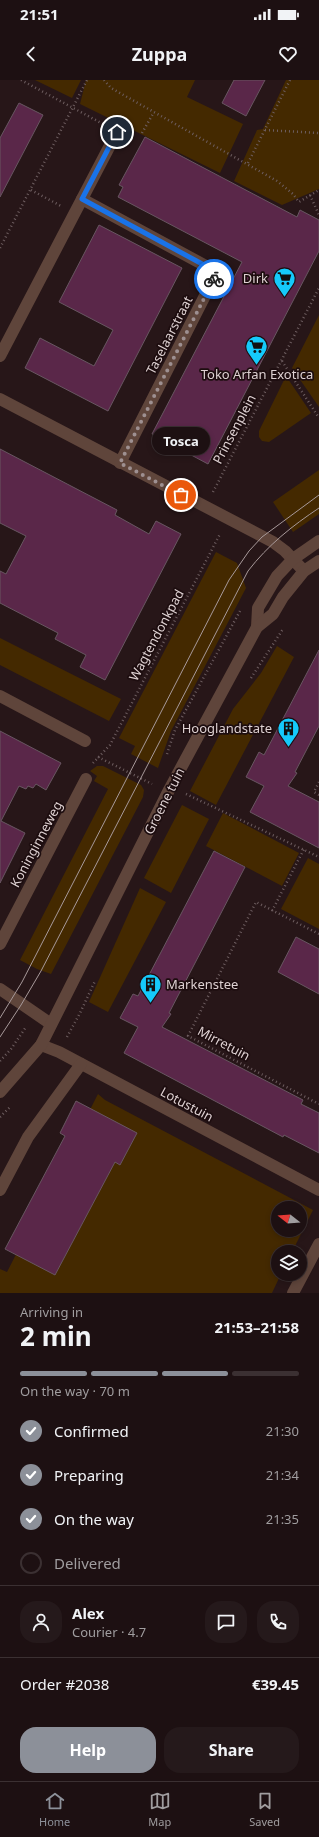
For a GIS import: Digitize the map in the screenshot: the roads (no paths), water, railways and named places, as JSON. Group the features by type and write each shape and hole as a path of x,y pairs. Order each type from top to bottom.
{"street":[{"path":"0,356 117,132"},
{"name":"Taselaarstraat","path":"82,199 217,272 120,463"},
{"path":"0,399 272,542 293,559 304,571"},
{"name":"Groene tuin","path":"257,627 258,608 277,576 293,559 319,541"},
{"name":"Groene tuin","path":"0,1092 40,1045 52,1024 169,790 257,627 273,614 283,597 304,571 319,562"},
{"path":"0,696 85,741"},
{"name":"Koninginneweg","path":"0,944 86,779"},
{"path":"0,989 52,1024"},
{"name":"Lotustuin","path":"40,1045 59,1052 319,1190"},
{"path":"0,1190 28,1137 81,1064"},
{"path":"293,1293 319,1244"}],"tram line":[{"path":"0,1018 22,982 229,580 249,551 262,537 319,495"},
{"path":"0,1037 41,971 248,571 281,536 319,508"}],"place":[{"name":"Dirk","path":"284,298"},
{"name":"Toko Arfan Exotica","path":"257,366"},
{"name":"Tosca","path":"181,495"},
{"name":"Hooglandstate","path":"288,748"},
{"name":"Markenstee","path":"151,1004"}]}
